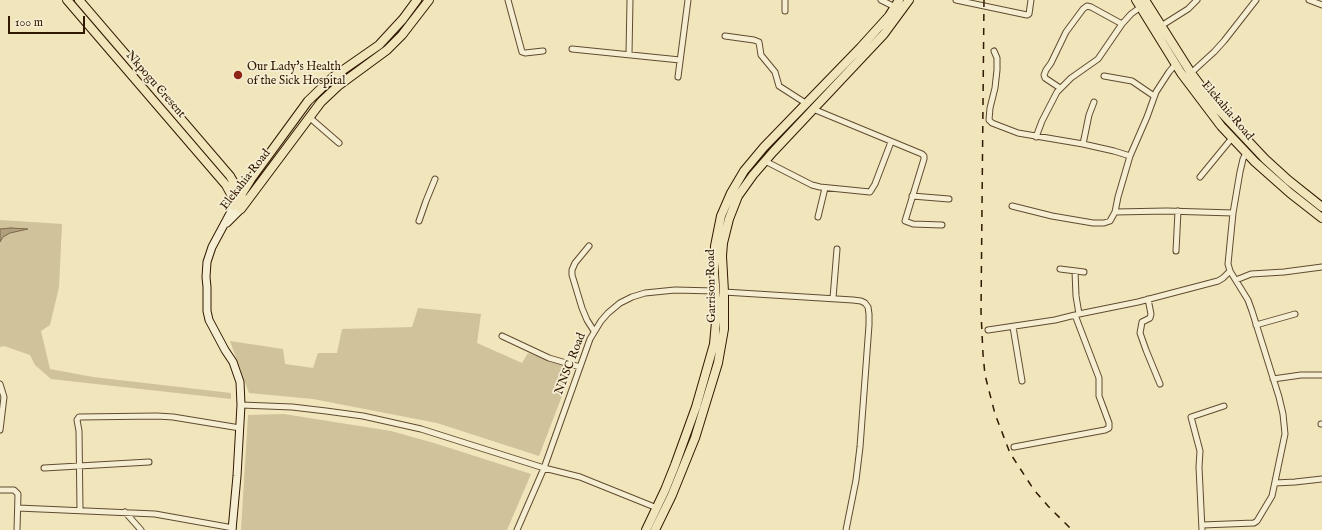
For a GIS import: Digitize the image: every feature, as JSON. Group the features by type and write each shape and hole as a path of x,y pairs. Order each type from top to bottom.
{"main road":[{"name":"Nkpogu Cresent","path":"67,0 226,185 237,208"},
{"name":"Nkpogu Cresent","path":"79,0 230,176 241,194"},
{"name":"Elekahia Road","path":"237,208 241,194 251,179 316,92 333,77 379,45 417,0"},
{"name":"Elekahia Road","path":"237,208 254,191 321,102 338,86 377,59 390,47 402,35 429,0"},
{"name":"Garrison Road","path":"646,530 675,465 696,407 714,344 716,318 714,272 715,240 721,216 731,193 755,158 810,107 884,34 909,0"},
{"name":"Elekahia Road","path":"1142,2 1161,26 1191,73 1218,109 1243,137 1288,180 1322,207"},
{"name":"Elekahia Road","path":"1142,2 1175,65 1208,110 1246,153 1274,179 1322,218"},
{"name":"Garrison Road","path":"655,530 672,494 695,438 718,364 724,329 723,242 729,219 738,196 753,175 897,3"},
{"path":"230,176 241,181 251,179"},
{"name":"Nkpogu Cresent","path":"226,185 241,194"},
{"path":"241,194 254,191"}],"street":[{"path":"508,0 522,52 543,51"},
{"path":"629,54 630,0"},
{"path":"678,77 688,0"},
{"path":"785,0 785,11"},
{"path":"882,0 897,3"},
{"path":"956,0 1027,15 1029,14 1031,0"},
{"path":"1161,26 1188,9 1197,0"},
{"path":"1191,73 1224,42 1256,0"},
{"path":"1309,0 1319,3"},
{"path":"1036,137 1054,95 1071,78 1101,55 1122,24 1142,2"},
{"path":"1060,88 1045,78 1044,72 1051,63 1066,32 1083,9 1087,6 1091,7 1122,24"},
{"path":"726,36 759,42 762,55 775,72 779,86 810,107 922,154 924,156 905,222 942,225"},
{"path":"572,49 680,60"},
{"path":"994,51 997,62 996,81 990,108 990,122 1018,133 1083,144 1130,156"},
{"path":"1012,206 1052,216 1104,223 1110,221 1116,212 1118,197 1130,156 1147,117 1154,96 1161,82 1175,65"},
{"path":"1104,76 1132,82 1154,96"},
{"path":"1083,144 1089,115 1094,102"},
{"path":"309,117 339,143"},
{"path":"1200,177 1232,138"},
{"path":"765,161 812,185 825,188 870,192 875,184 891,142"},
{"path":"1224,406 1191,417 1200,451 1199,467 1202,527 1256,522 1272,496 1285,429 1279,397 1248,300 1230,271 1228,264 1233,213 1241,164 1246,153"},
{"path":"419,221 435,179"},
{"path":"818,217 825,188"},
{"path":"912,196 949,199"},
{"name":"Elekahia Road","path":"232,529 240,428 240,382 236,368 211,324 207,311 206,277 207,262 212,247 222,227 237,208"},
{"path":"1116,212 1178,211 1233,213"},
{"path":"1176,251 1178,211"},
{"path":"589,246 575,263 572,270 572,275 582,308 594,331"},
{"path":"833,298 837,249"},
{"path":"1236,280 1251,274 1284,272 1322,267"},
{"path":"1060,270 1084,272"},
{"path":"1014,447 1106,430 1109,428 1109,423 1099,396 1099,378 1077,314 1075,271"},
{"path":"988,330 1055,320 1077,314 1148,300 1218,281 1230,271"},
{"name":"NNSC Road","path":"517,530 544,468 590,339 594,331 611,310 620,303 632,297 661,291 716,291"},
{"path":"724,292 833,298 861,301 868,307 869,314 859,454 856,480 846,530"},
{"path":"1148,300 1151,314 1150,318 1142,322 1140,333 1160,384"},
{"path":"1256,325 1295,314"},
{"path":"1013,327 1022,381"},
{"path":"502,336 550,358 580,367"},
{"path":"1273,379 1301,375 1322,375"},
{"path":"0,384 4,397 0,430"},
{"path":"241,405 292,407 326,411 401,424 476,445 544,468 580,477 656,508"},
{"path":"80,510 79,431 77,420 79,417 173,417 240,428"},
{"path":"44,468 150,462"},
{"path":"1275,483 1322,478"},
{"path":"0,490 16,492 18,497 17,530"},
{"path":"18,508 155,514 232,529"},
{"path":"125,512 141,530"}],"shaded area":[{"path":"0,220 62,224 59,287 50,325 41,331 50,369 93,377 231,393 231,399 51,379 35,365 30,355 4,346 0,347"},
{"path":"0,229 28,229 10,233 3,237 0,242"},
{"path":"418,308 481,314 477,343 522,363 528,353 573,367 539,456 437,423 313,399 249,393 230,341 283,349 285,364 313,368 318,353 337,353 342,329 412,327"},
{"path":"284,414 391,431 531,474 507,530 241,530 248,415"}],"railway":[{"path":"984,0 981,312 985,375 995,414 1010,453 1034,490 1072,530"}],"place":[{"name":"Our Lady's Health of the Sick Hospital","path":"238,75"}]}
